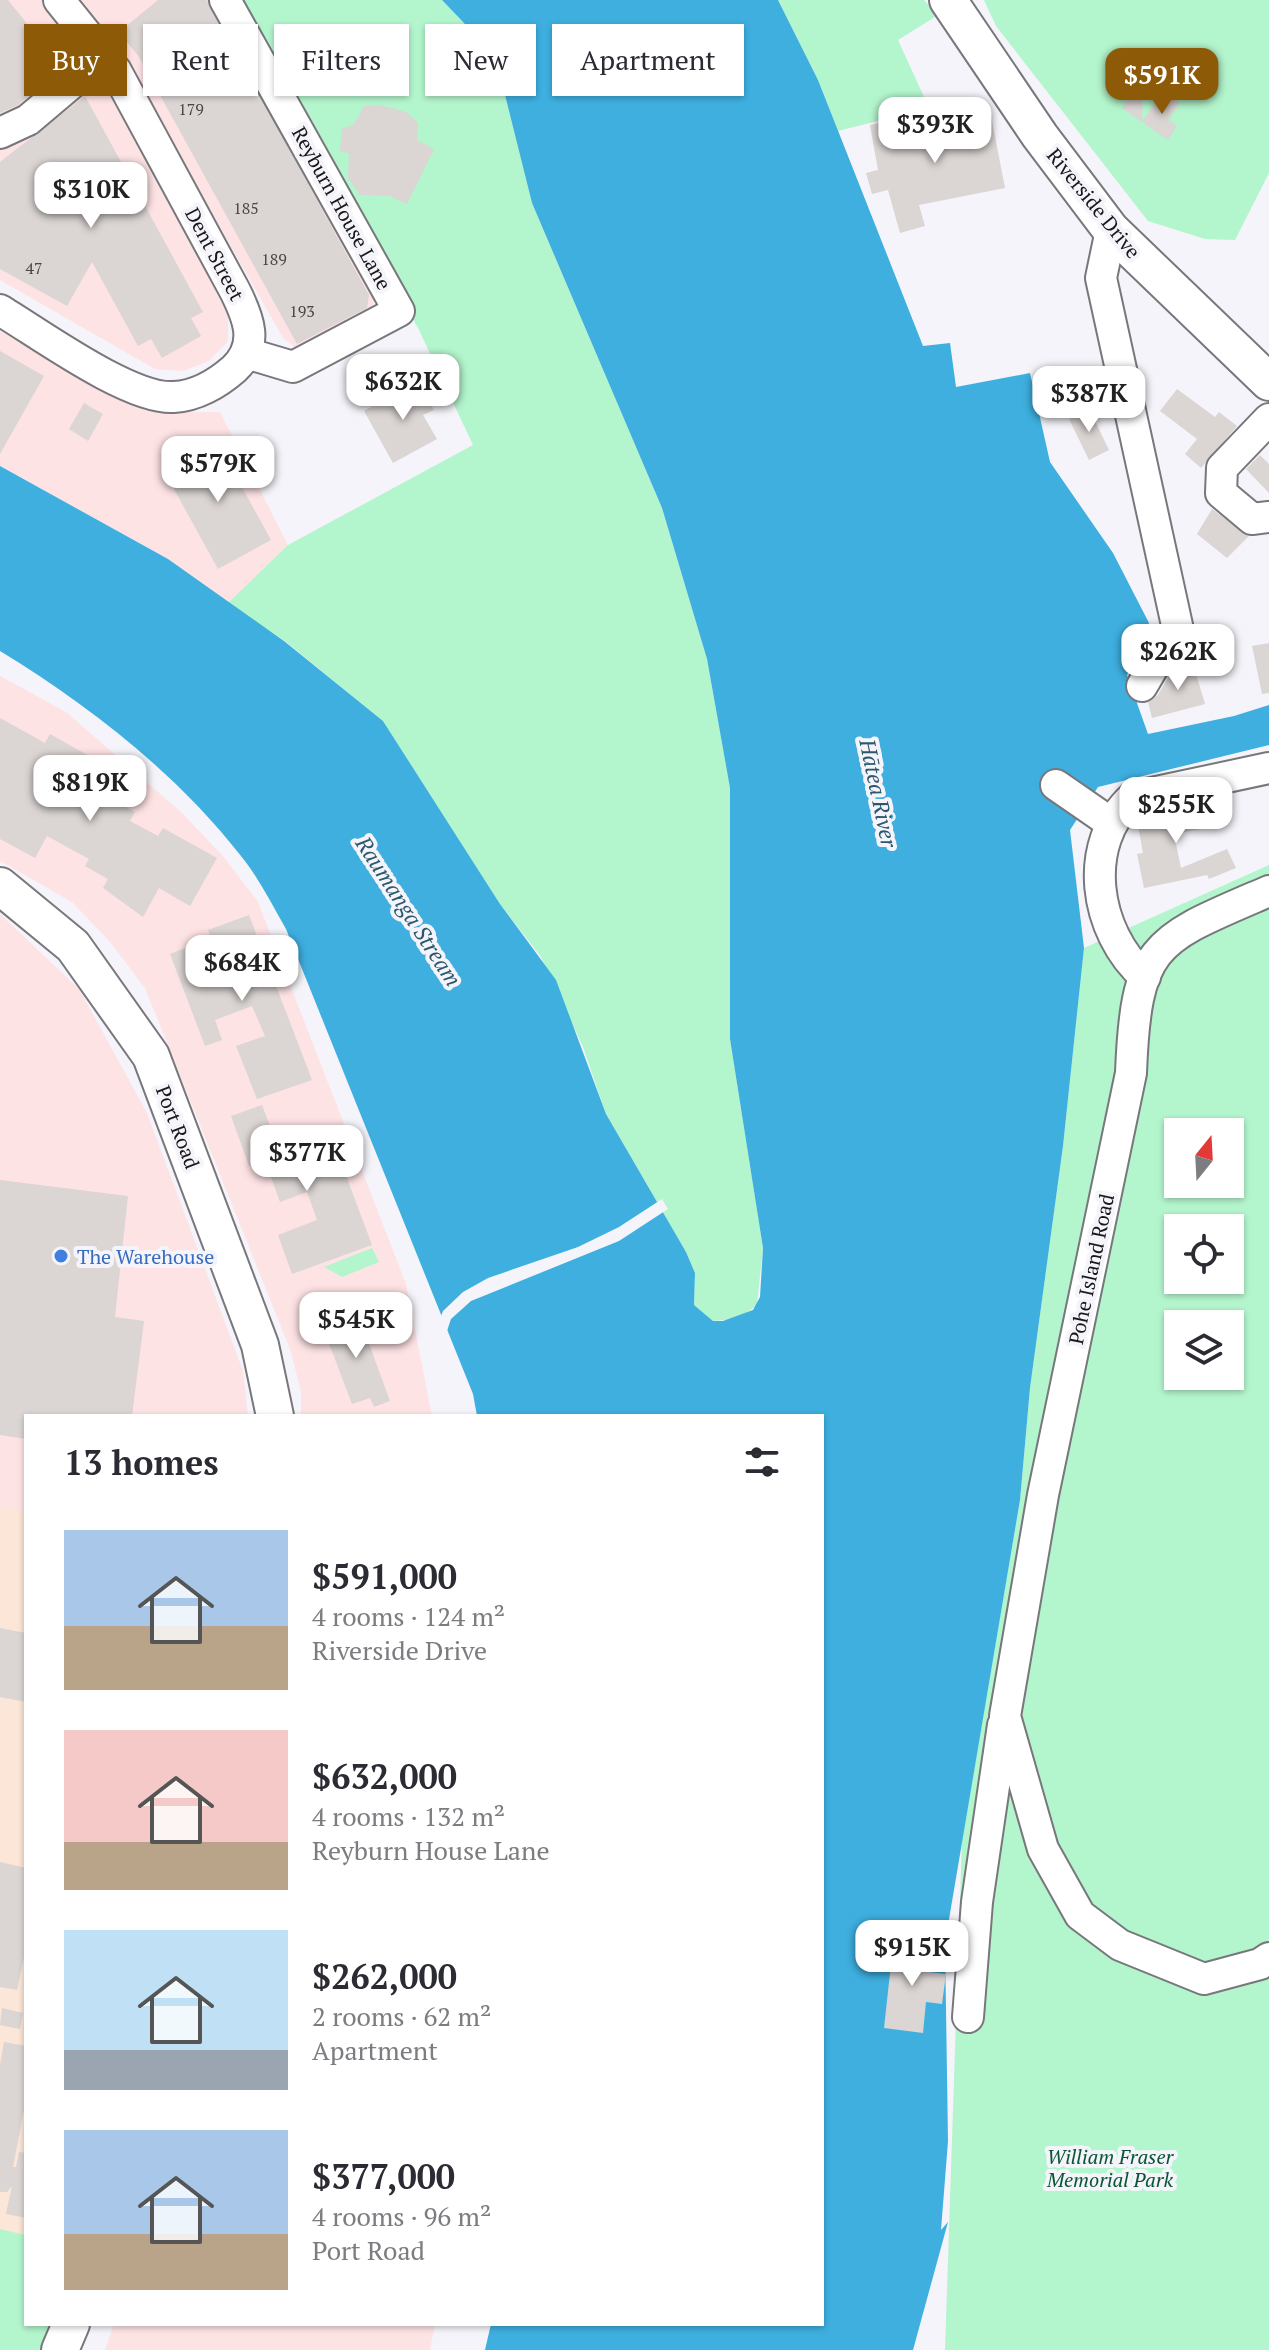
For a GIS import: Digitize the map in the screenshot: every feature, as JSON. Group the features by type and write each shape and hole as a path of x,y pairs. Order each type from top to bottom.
{"main road":[{"name":"Riverside Drive","path":"948,0 1040,136 1111,230 1269,382"},
{"name":"Port Road","path":"0,886 73,946 151,1056 260,1345 275,1414"},
{"path":"60,2350 70,2326"},
{"path":"77,2350 83,2326"}],"street":[{"name":"Dent Street","path":"59,0 79,24"},
{"name":"Reyburn House Lane","path":"225,0 399,311 293,367 246,353"},
{"name":"Dent Street","path":"127,95 245,310 250,338 246,353"},
{"path":"0,133 28,120 56,96"},
{"path":"1111,230 1101,278 1180,639 1159,657 1142,686"},
{"path":"0,310 122,383 156,396 173,398 209,386 226,376 246,353"},
{"path":"1269,419 1222,468 1221,493 1252,519 1269,517"},
{"path":"1145,977 1115,940 1101,897 1100,864 1111,823 1133,797 1269,768"},
{"path":"1056,785 1111,823"},
{"name":"Pohe Island Road","path":"968,2017 977,1902 1005,1716 1043,1495 1131,1073 1133,1010 1152,955 1185,927 1269,891"},
{"name":"Pohe Island Road","path":"1005,1716 1043,1849 1080,1915 1120,1945 1204,1979 1260,1964 1269,1958"}],"shaded area":[{"path":"0,0 43,0 63,24 24,24 24,96 112,96 228,314 228,341 209,361 183,371 155,369 0,280"},
{"path":"81,0 218,0 231,24 143,24 143,91 127,64 127,24 98,24"},
{"path":"258,75 375,293 373,307 295,347 283,338 146,96 258,96"},
{"path":"0,314 174,412 220,412 288,545 228,603 168,559 0,466"},
{"path":"0,676 66,712 181,812 223,856 258,902 406,1284 432,1414 301,1414 301,1391 290,1349 145,988 110,942 72,902 0,861"},
{"path":"0,914 79,989 147,1113 243,1371 248,1414 24,1414 24,1512 0,1506"},
{"path":"0,1506 24,1512 24,2235 0,2229"},
{"path":"113,2326 435,2326 430,2350 105,2350"}],"green space":[{"path":"239,0 442,0 464,23 425,24 425,96 505,96 532,203 662,508 707,659 730,788 730,1039 763,1248 757,1305 738,1319 713,1321 694,1305 695,1273 686,1252 606,1114 583,1047 541,957 500,904 383,721 285,641 228,603 288,545 473,445 419,330 291,96 409,96 409,24 274,24 274,64 258,35 258,24 252,24"},
{"path":"778,0 924,0 938,15 898,40 929,108 838,131 818,80"},
{"path":"984,0 1269,0 1269,173 1235,240 1205,239 1148,221 996,26"},
{"name":"William Fraser Memorial Park","path":"1269,865 1269,2350 945,2350 962,1840 1020,1500 1030,1388 1063,1146 1084,948"},
{"path":"372,1248 379,1262 342,1277 324,1267"},
{"path":"0,2229 24,2235 24,2326 48,2326 42,2350 0,2350"}],"water":[{"path":"442,0 778,0 818,80 923,346 950,343 956,387 1030,373 1050,462 1113,553 1149,623 1127,675 1148,734 1234,716 1269,705 1269,745 1098,787 1070,830 1084,948 1063,1146 1030,1388 1020,1500 945,1943 948,2141 941,2230 948,2222 913,2350 485,2350 491,2326 824,2326 824,1414 477,1414 473,1394 286,929 248,864 189,797 130,743 34,672 0,651 0,466 168,559 284,641 383,721 500,904 556,980 606,1114 686,1252 695,1273 694,1305 713,1321 723,1321 753,1310 760,1297 763,1248 730,1039 730,788 707,659 662,508 532,203 505,96 536,96 536,24 465,24"}],"pier":[{"path":"662,1199 668,1209 619,1241 471,1301 451,1319 445,1337 439,1321 443,1311 463,1292 488,1278 578,1247 619,1227"}],"building":[{"path":"0,0 8,0 27,24 24,24 24,96 28,96 0,113"},
{"path":"158,0 207,0 220,24 143,24 143,64 127,42 127,25"},
{"path":"1125,66 1144,68 1142,122 1122,108 1138,86 1124,85"},
{"path":"1163,91 1180,103 1168,120 1177,126 1168,140 1142,122"},
{"path":"258,93 369,295 367,308 297,344 160,96 258,96"},
{"path":"85,96 203,312 191,318 201,336 162,358 151,339 138,346 92,262 67,306 0,269 0,162"},
{"path":"380,105 406,112 418,123 417,140 434,149 407,204 390,196 360,195 348,178 349,153 340,152 342,129 354,124 364,106"},
{"path":"990,111 1005,188 919,205 925,226 900,233 888,190 872,194 866,173 878,170 870,125 905,118 909,143 939,138 935,122"},
{"path":"0,351 44,376 0,454"},
{"path":"418,381 434,410 423,415 437,439 393,463 364,411"},
{"path":"1177,389 1215,417 1219,412 1237,426 1201,468 1185,454 1197,439 1160,411"},
{"path":"84,403 103,414 88,441 69,429"},
{"path":"1089,409 1109,450 1089,460 1069,419"},
{"path":"200,437 216,440 271,540 218,569 170,482 184,474 178,464 187,459 193,441"},
{"path":"1260,455 1269,464 1269,493 1246,469"},
{"path":"1212,509 1249,536 1227,558 1197,534"},
{"path":"1269,643 1269,693 1262,694 1252,646"},
{"path":"1192,660 1205,704 1152,718 1148,702 1158,695 1173,669"},
{"path":"0,718 45,743 50,734 91,757 84,769 111,784 105,796 135,812 130,821 158,836 163,828 217,858 190,906 159,888 143,917 103,888 108,879 85,866 89,859 47,836 35,858 0,839"},
{"path":"1207,800 1212,827 1174,834 1181,868 1227,849 1236,868 1209,879 1207,875 1144,888 1137,854 1143,853 1137,820 1143,813"},
{"path":"249,915 312,1080 257,1099 236,1046 265,1036 252,1006 215,1020 222,1040 205,1046 170,954 211,938 208,930"},
{"path":"262,1105 273,1134 283,1131 295,1162 344,1144 353,1167 344,1170 372,1245 292,1274 278,1235 317,1220 307,1192 280,1202 265,1161 249,1166 231,1116"},
{"name":"The Warehouse","path":"0,1180 128,1196 115,1317 144,1321 132,1414 24,1414 24,1439 0,1435"},
{"path":"357,1311 390,1401 374,1407 370,1398 352,1404 322,1325"},
{"path":"0,1628 24,1633 24,1702 0,1697"},
{"path":"0,1862 24,1868 24,1957 17,1990 0,1987"},
{"path":"900,1943 932,1946 929,1972 946,1974 942,2004 926,2002 923,2033 884,2028 892,1955 898,1955"},
{"path":"2,2008 23,2013 20,2029 0,2025"},
{"path":"4,2042 24,2046 24,2109 13,2167 16,2167 19,2152 24,2153 24,2218 6,2214 12,2186 7,2192 0,2192 0,2065"}],"place":[{"name":"The Warehouse","path":"61,1256"}],"water label":[{"name":"Hātea River","path":"879,793"},
{"name":"Raumanga Stream","path":"409,911"}]}
